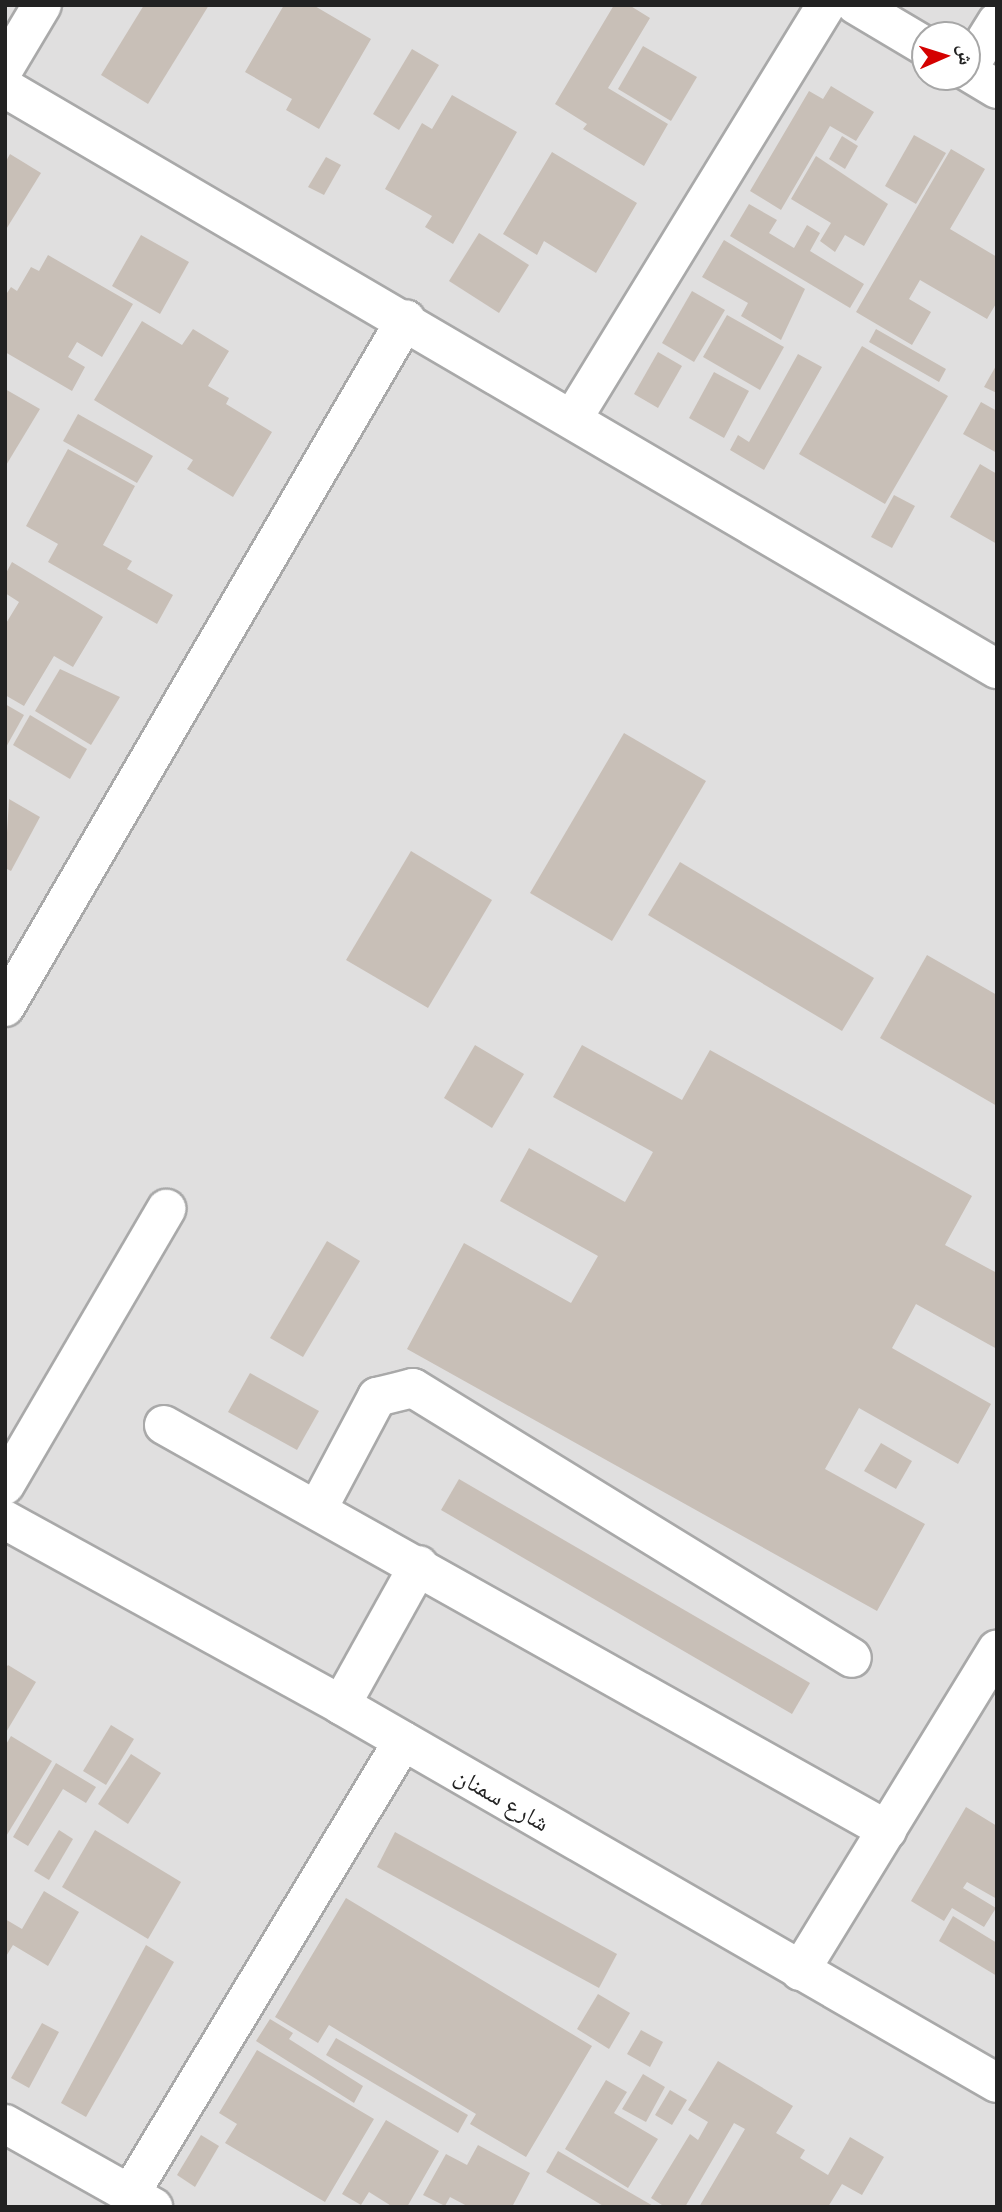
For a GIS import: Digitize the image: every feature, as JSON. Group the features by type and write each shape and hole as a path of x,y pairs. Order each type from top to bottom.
{"street":[{"path":"5,67 42,5"},
{"path":"573,418 826,5"},
{"path":"856,5 911,38"},
{"path":"981,48 997,22"},
{"path":"981,79 997,89"},
{"path":"5,88 406,319 997,669"},
{"path":"5,1007 406,319"},
{"path":"5,1485 166,1209"},
{"path":"318,1508 377,1397 413,1388 852,1658"},
{"path":"163,1425 318,1508 887,1829"},
{"name":"شارع سمنان","path":"5,1520 341,1705 997,2083"},
{"path":"341,1705 419,1565"},
{"path":"800,1971 997,1650"},
{"path":"5,2124 141,2200 402,1741"}],"shaded area":[{"path":"5,5 997,5 997,2207 5,2207"}],"building":[{"path":"144,5 209,5 148,104 101,75"},
{"path":"284,5 313,5 371,39 319,129 286,110 292,99 245,72"},
{"path":"614,5 629,5 650,18 608,88 668,124 644,166 583,129 587,124 555,104"},
{"path":"643,46 697,77 671,121 618,89"},
{"path":"412,49 439,65 399,130 373,114"},
{"path":"831,86 874,112 856,141 830,126 781,210 750,191 809,91 823,99"},
{"path":"452,95 517,132 453,244 425,227 432,216 385,189 422,123 432,129"},
{"path":"914,135 946,153 916,204 885,186"},
{"path":"842,136 858,146 845,169 829,159"},
{"path":"951,149 985,169 950,229 997,257 997,302 987,319 920,280 909,299 931,312 912,345 856,312"},
{"path":"552,152 637,203 596,273 544,241 537,255 503,234"},
{"path":"10,154 41,173 5,231 5,163"},
{"path":"816,156 888,204 864,246 845,235 835,252 820,241 831,223 791,199"},
{"path":"326,157 341,165 324,195 308,187"},
{"path":"749,204 777,220 769,233 794,248 807,225 820,233 810,251 864,284 850,308 730,236"},
{"path":"479,233 529,265 499,313 449,281"},
{"path":"141,235 189,262 160,314 112,286"},
{"path":"724,240 805,289 781,340 741,316 748,303 702,277"},
{"path":"48,255 133,304 102,357 77,342 68,357 85,367 72,391 5,352 5,296 11,287 17,291 31,267 39,271"},
{"path":"692,291 725,310 694,362 662,343"},
{"path":"727,315 784,347 760,390 703,357"},
{"path":"142,321 182,345 193,329 229,351 208,386 229,398 226,404 272,432 233,497 187,469 193,460 94,400"},
{"path":"876,329 946,369 939,382 869,342"},
{"path":"862,346 948,396 885,504 799,454"},
{"path":"658,352 682,366 658,408 634,394"},
{"path":"798,354 822,367 764,470 730,450 738,435 749,442"},
{"path":"997,364 997,393 984,387"},
{"path":"714,372 749,391 724,438 689,418"},
{"path":"5,389 40,409 5,467"},
{"path":"981,402 997,411 997,453 963,434"},
{"path":"78,414 153,456 137,483 63,441"},
{"path":"68,449 135,486 103,545 132,561 127,569 173,595 157,624 48,562 58,544 26,526"},
{"path":"980,464 997,474 997,544 950,517"},
{"path":"894,495 915,506 892,548 871,537"},
{"path":"12,562 103,617 73,667 54,656 24,706 5,695 5,625 19,602 5,593 5,575"},
{"path":"60,669 120,697 91,745 35,711"},
{"path":"5,704 24,715 5,749"},
{"path":"30,715 87,749 70,779 13,745"},
{"path":"624,733 706,781 612,941 530,893"},
{"path":"9,799 40,817 11,871 5,868"},
{"path":"411,851 492,900 428,1008 346,960"},
{"path":"680,862 874,978 842,1031 648,915"},
{"path":"927,955 997,995 997,1106 880,1038"},
{"path":"475,1045 524,1074 492,1128 444,1098"},
{"path":"582,1045 682,1100 710,1050 972,1196 945,1245 997,1273 997,1349 916,1304 892,1348 991,1404 958,1464 859,1408 825,1469 925,1524 877,1611 407,1349 464,1243 571,1303 598,1256 500,1201 529,1148 625,1202 653,1152 553,1097"},
{"path":"327,1241 360,1261 303,1357 270,1338"},
{"path":"250,1373 319,1411 297,1450 228,1412"},
{"path":"881,1443 912,1461 896,1489 864,1471"},
{"path":"459,1479 810,1683 792,1714 441,1510"},
{"path":"8,1665 36,1682 5,1734 5,1669"},
{"path":"111,1725 134,1739 106,1785 83,1771"},
{"path":"11,1736 52,1761 5,1838 5,1746"},
{"path":"131,1754 161,1773 128,1824 98,1804"},
{"path":"56,1763 96,1787 86,1803 63,1789 28,1846 13,1837"},
{"path":"966,1807 997,1826 997,1899 967,1882 963,1888 996,1908 984,1927 952,1908 944,1921 911,1901"},
{"path":"59,1830 73,1839 49,1880 34,1871"},
{"path":"95,1830 181,1882 148,1939 62,1887"},
{"path":"395,1832 617,1954 599,1988 377,1867"},
{"path":"44,1891 79,1912 48,1966 13,1945 5,1958 5,1919 22,1929"},
{"path":"346,1898 592,2046 526,2157 470,2124 476,2114 329,2025 318,2043 275,2017"},
{"path":"953,1916 997,1943 997,1976 939,1941"},
{"path":"146,1945 174,1962 86,2117 61,2103"},
{"path":"598,1994 630,2013 609,2049 577,2029"},
{"path":"270,2019 293,2033 289,2039 363,2086 354,2103 256,2041"},
{"path":"42,2023 59,2032 29,2088 11,2078"},
{"path":"641,2030 663,2042 650,2067 627,2054"},
{"path":"336,2038 468,2115 458,2133 326,2055"},
{"path":"257,2050 374,2119 325,2202 225,2143 237,2124 219,2113"},
{"path":"718,2061 793,2106 776,2133 805,2150 800,2158 828,2175 850,2137 884,2157 862,2195 842,2184 828,2207 699,2207 745,2129 734,2123 685,2207 665,2207 651,2198 690,2134 698,2140 708,2122 688,2110"},
{"path":"643,2074 665,2087 646,2122 622,2109"},
{"path":"606,2080 627,2092 614,2113 658,2139 628,2188 565,2149"},
{"path":"670,2090 687,2100 672,2125 655,2115"},
{"path":"386,2120 439,2151 407,2207 393,2207 369,2192 361,2205 342,2194"},
{"path":"201,2135 219,2146 195,2187 177,2175"},
{"path":"478,2145 530,2173 512,2207 469,2207 450,2197 445,2206 423,2195 446,2154 467,2165"},
{"path":"558,2151 655,2207 605,2207 546,2172"}]}
